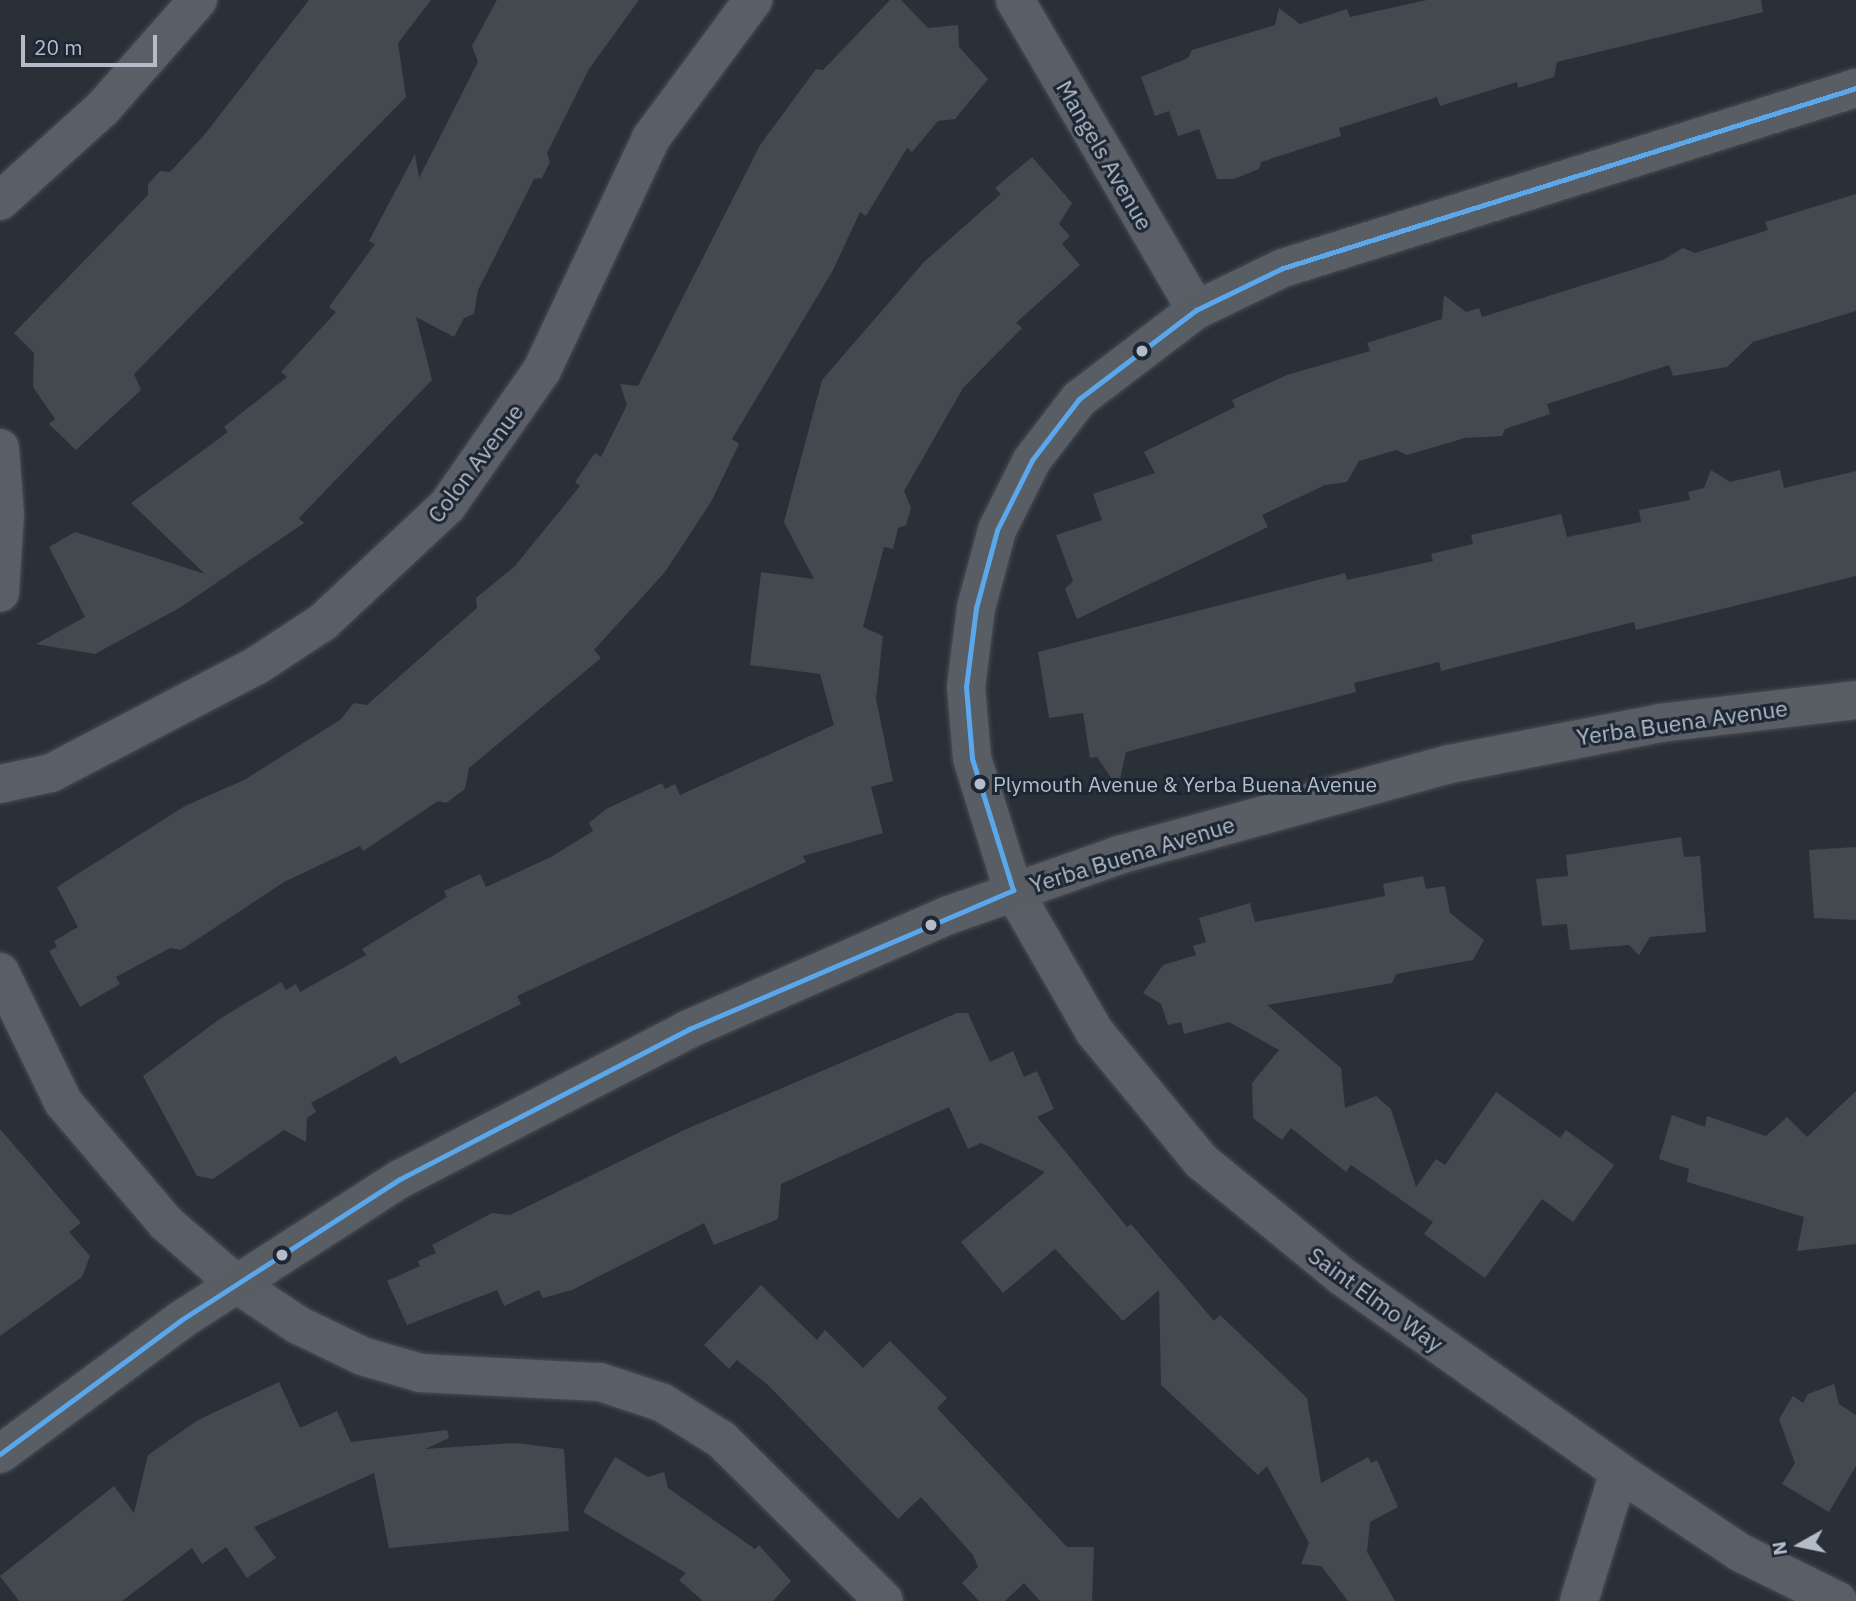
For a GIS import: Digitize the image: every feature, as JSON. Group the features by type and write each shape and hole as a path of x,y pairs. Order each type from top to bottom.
{"street":[{"path":"0,201 103,108 198,0"},
{"name":"Colon Avenue","path":"0,784 51,773 256,666 323,622 447,506 542,370 651,138 753,0"},
{"name":"Mangels Avenue","path":"1015,0 1196,310"},
{"path":"1013,890 972,758 966,687 976,608 998,530 1032,460 1079,399 1196,310 1370,236 1856,88"},
{"path":"0,448 5,514 0,593"},
{"name":"Yerba Buena Avenue","path":"0,1454 235,1283 400,1180 589,1079 799,979 1013,890 1450,764 1661,723 1856,700"},
{"name":"Saint Elmo Way","path":"1013,890 1094,1031 1201,1161 1343,1278 1619,1472 1741,1553 1838,1601"},
{"path":"0,972 62,1102 166,1223 235,1283 319,1336 420,1373 600,1382 663,1404 722,1440 884,1601"},
{"path":"1579,1601 1619,1472"}],"building":[{"path":"309,0 431,0 398,43 406,97 134,374 141,390 76,450 49,424 55,419 33,387 34,353 14,333 148,195 148,184 160,171 170,172 205,134"},
{"path":"497,0 639,0 589,69 547,153 550,162 542,178 534,179 478,290 474,314 464,318 454,337 416,317 432,380 299,518 304,523 181,607 95,654 36,644 85,617 49,547 75,532 205,574 131,503 228,432 224,427 287,377 281,372 336,312 329,307 375,244 369,241 415,154 419,178 478,62 472,46"},
{"path":"890,0 901,0 928,28 958,25 959,47 988,79 955,119 938,121 912,152 907,148 866,216 860,212 833,270 732,439 739,444 711,502 665,572 594,650 601,658 469,768 465,789 446,803 438,801 363,851 360,846 284,882 181,950 170,948 116,977 120,984 80,1007 49,951 57,947 54,941 78,927 57,887 185,806 244,780 340,720 354,703 367,705 477,608 476,598 515,566 580,486 575,482 595,453 601,457 627,405 620,384 638,386 760,145 816,69 823,70"},
{"path":"1427,0 1761,0 1763,12 1557,62 1554,77 1518,88 1517,82 1440,106 1437,97 1339,128 1341,136 1261,162 1259,169 1234,179 1217,179 1199,129 1178,136 1169,111 1155,116 1141,77 1188,58 1192,50 1275,25 1279,8 1300,24 1347,9 1350,17"},
{"path":"1032,157 1072,203 1059,224 1070,236 1062,244 1080,265 1016,323 1022,328 963,388 904,491 911,508 906,525 898,528 893,549 884,547 863,627 883,636 876,699 893,781 871,787 883,833 803,856 806,862 517,996 521,1004 400,1064 396,1056 311,1103 316,1112 307,1118 306,1142 284,1130 213,1179 197,1176 143,1076 221,1018 281,982 286,990 296,984 300,992 366,955 362,949 447,897 444,891 480,874 486,887 551,857 593,831 589,823 606,809 662,783 665,789 675,784 680,795 834,725 820,674 750,665 761,572 814,579 784,522 822,380 924,262 1001,194 995,188"},
{"path":"1856,194 1856,311 1753,342 1727,367 1673,376 1669,365 1547,404 1550,414 1505,429 1502,436 1465,438 1407,455 1396,450 1359,461 1347,482 1325,485 1262,515 1268,527 1077,619 1065,589 1073,581 1056,535 1102,520 1093,494 1155,473 1144,452 1235,407 1232,400 1287,375 1370,351 1367,343 1442,319 1444,295 1466,312 1479,308 1482,317 1663,260 1683,248 1695,253 1768,230 1765,222"},
{"path":"1711,470 1730,482 1780,470 1784,488 1856,471 1856,576 1636,630 1634,622 1441,671 1439,662 1354,683 1356,692 1126,752 1118,788 1097,757 1090,758 1083,713 1049,718 1038,652 1345,573 1347,580 1433,561 1431,554 1473,544 1471,535 1561,514 1567,537 1641,522 1639,510 1690,500 1688,492 1704,488"},
{"path":"1681,837 1684,857 1700,856 1706,932 1650,937 1639,955 1629,945 1570,950 1567,924 1542,926 1536,879 1568,876 1566,855"},
{"path":"1856,847 1856,920 1814,918 1809,850"},
{"path":"1423,876 1426,889 1445,886 1450,913 1484,940 1473,960 1396,974 1392,983 1267,1005 1341,1068 1345,1108 1376,1096 1391,1109 1416,1187 1436,1159 1445,1165 1496,1092 1560,1138 1566,1130 1614,1165 1573,1222 1542,1199 1485,1278 1424,1234 1433,1222 1351,1165 1346,1172 1291,1128 1282,1140 1253,1118 1252,1083 1279,1050 1229,1022 1184,1034 1181,1022 1168,1025 1161,1004 1143,993 1163,965 1196,955 1193,946 1206,942 1199,918 1250,903 1255,922 1385,896 1383,884"},
{"path":"957,1013 968,1013 990,1062 1013,1051 1024,1077 1037,1071 1054,1109 1037,1117 1127,1227 1131,1224 1214,1321 1220,1315 1307,1398 1321,1483 1368,1457 1371,1463 1377,1460 1398,1507 1370,1522 1367,1552 1395,1601 1348,1601 1321,1566 1301,1564 1309,1543 1267,1466 1258,1475 1161,1385 1159,1290 1123,1321 1055,1249 1003,1293 961,1242 1045,1172 981,1143 968,1149 949,1107 781,1184 778,1219 714,1245 704,1223 572,1290 543,1298 539,1290 504,1306 497,1290 407,1325 387,1281 420,1266 418,1261 436,1253 432,1245 492,1213 510,1215 682,1131"},
{"path":"1856,1091 1856,1244 1797,1251 1804,1217 1687,1182 1689,1169 1659,1159 1672,1115 1705,1127 1707,1116 1766,1136 1787,1117 1807,1137"},
{"path":"0,1129 81,1223 69,1232 90,1256 82,1277 0,1336"},
{"path":"761,1285 817,1340 825,1330 863,1368 890,1341 947,1398 937,1408 1067,1547 1094,1547 1092,1601 1040,1601 1024,1583 1005,1601 979,1601 962,1583 978,1567 973,1555 921,1497 898,1519 768,1385 737,1360 729,1369 704,1345"},
{"path":"279,1382 300,1428 337,1411 351,1442 447,1430 449,1438 425,1449 515,1443 564,1449 569,1531 389,1548 374,1473 254,1527 276,1558 247,1578 226,1547 202,1564 192,1548 122,1601 19,1601 0,1576 114,1486 134,1513 148,1455 198,1420"},
{"path":"1834,1384 1839,1404 1856,1415 1856,1466 1829,1512 1782,1484 1795,1463 1779,1419 1793,1396 1803,1403 1808,1394"},
{"path":"615,1457 648,1477 664,1472 668,1488 755,1549 759,1545 791,1581 773,1601 703,1601 679,1580 686,1573 583,1512"}],"transit line":[{"path":"1013,890 972,758 966,687 976,608 997,530 1032,460 1079,399 1196,310 1283,268 1856,88"},
{"path":"0,1454 181,1320 400,1179 689,1029 1013,890"}],"place":[{"name":"Plymouth Avenue & Yerba Buena Avenue","path":"980,784"}]}
